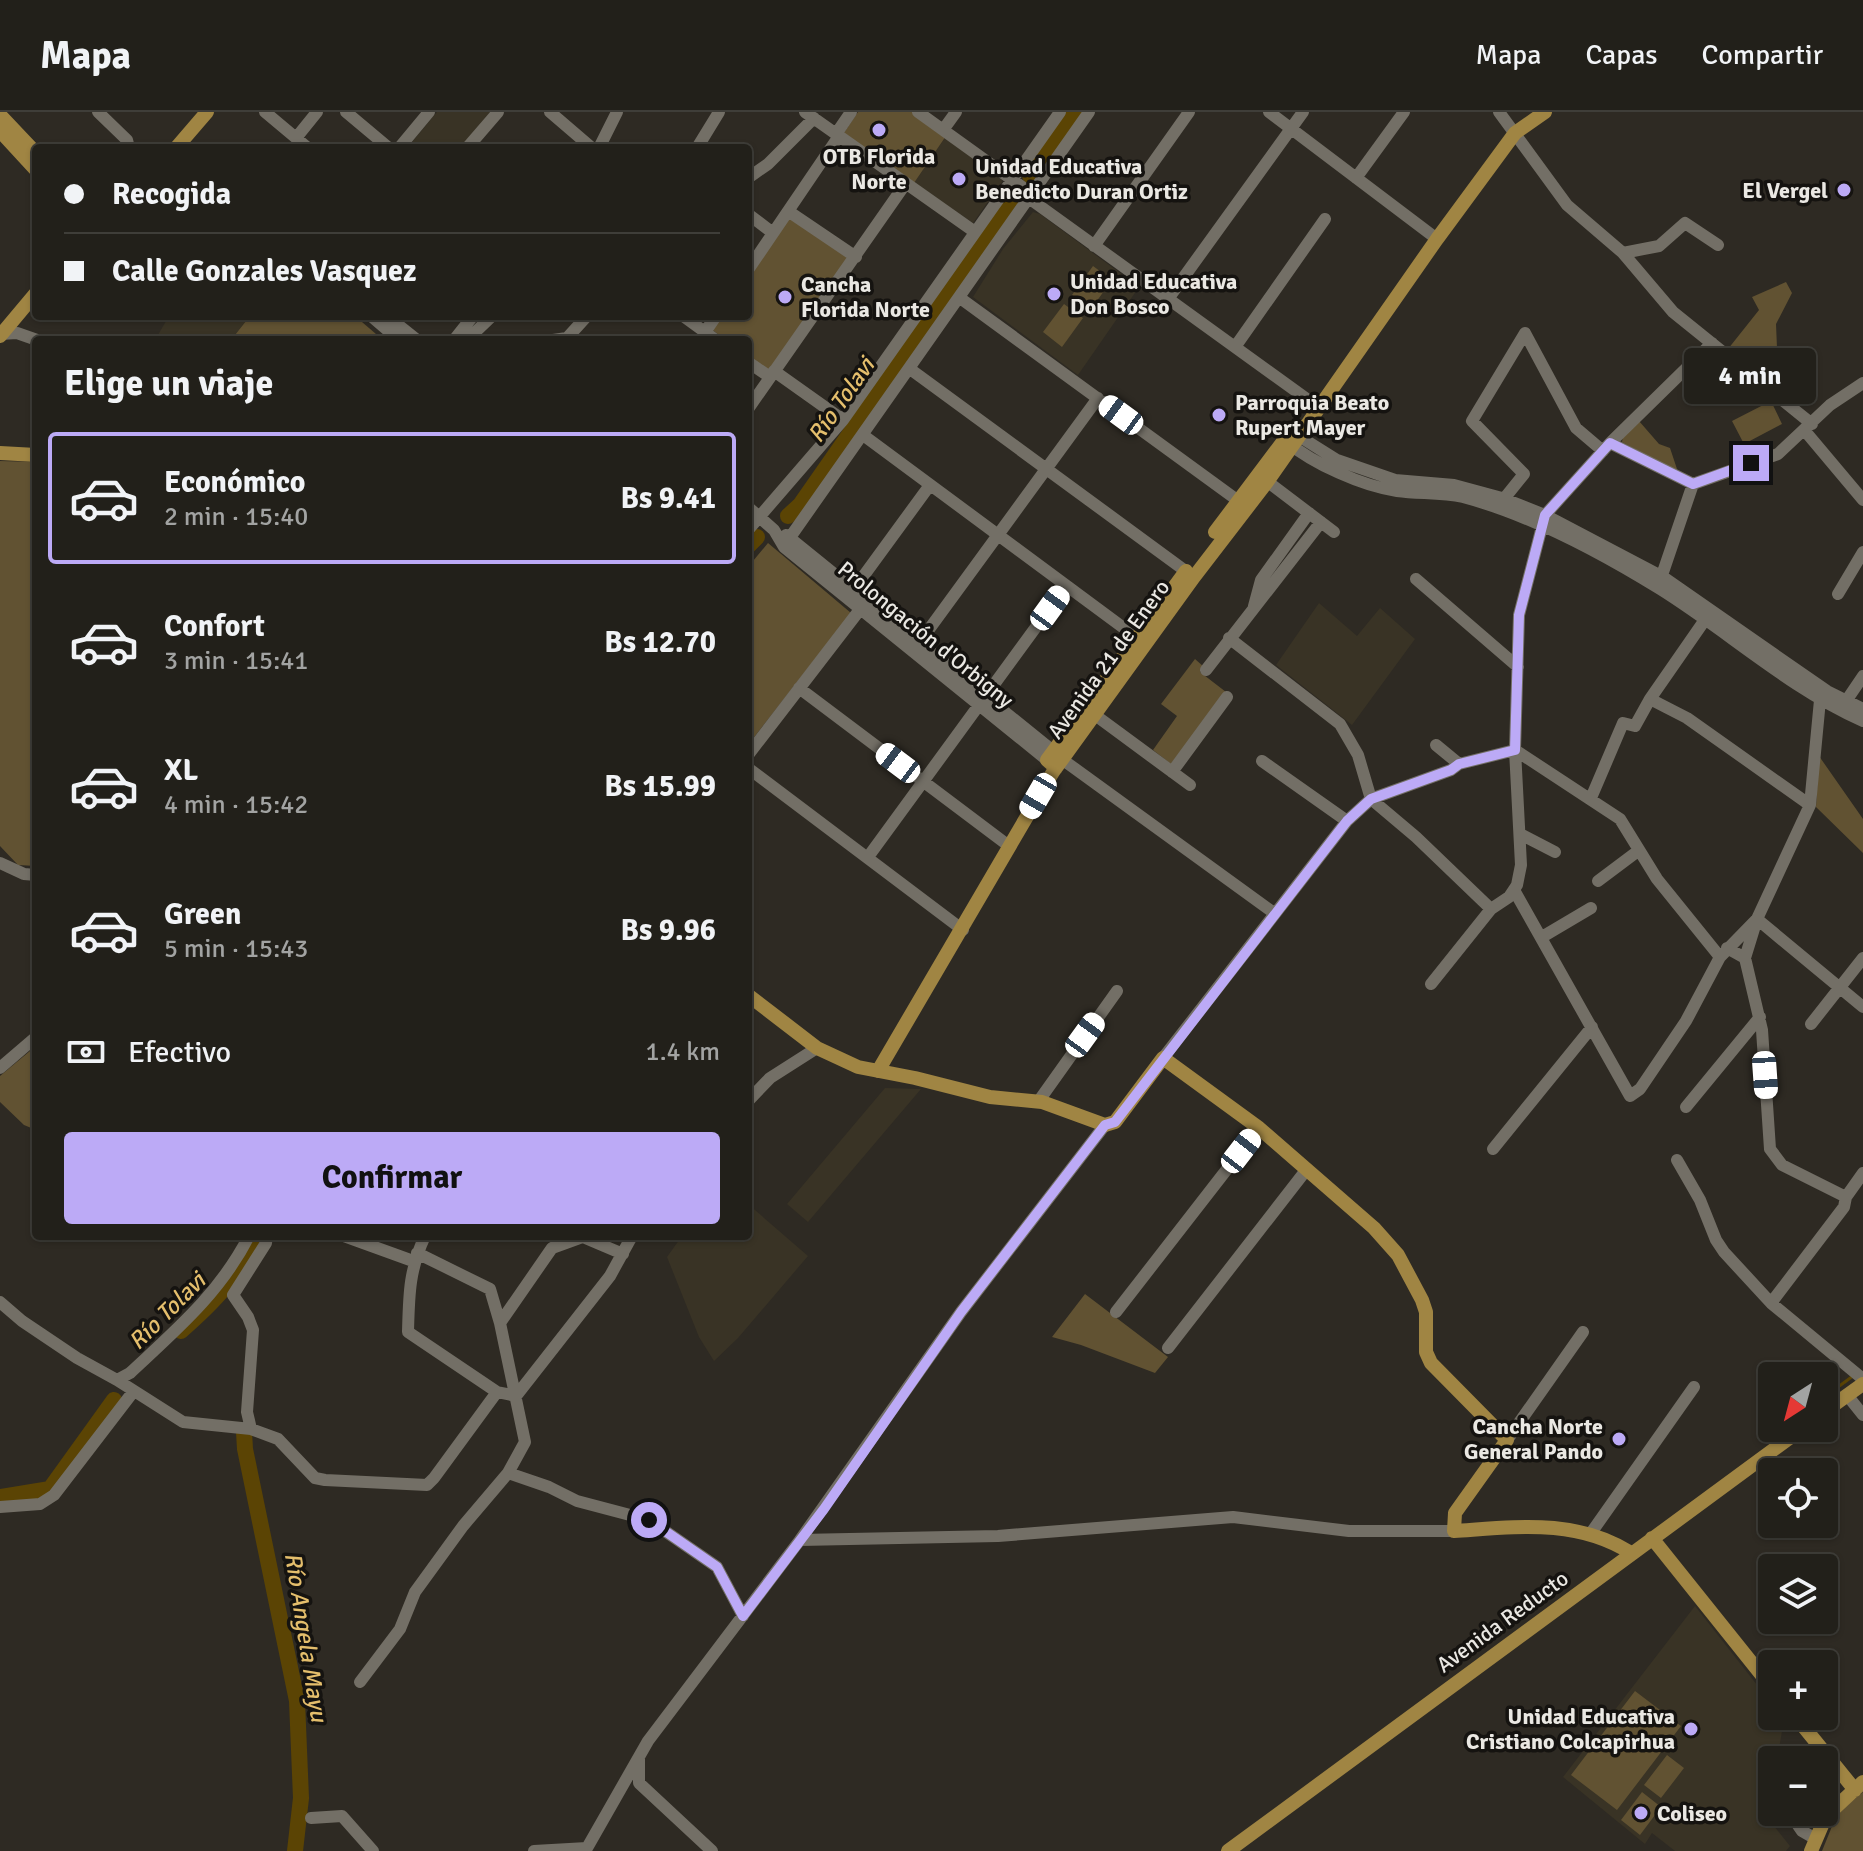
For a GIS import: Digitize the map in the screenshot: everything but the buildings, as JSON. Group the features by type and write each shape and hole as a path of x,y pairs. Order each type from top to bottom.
{"main road":[{"path":"184,144 207,112"},
{"name":"Avenida 21 de Enero","path":"878,1071 963,930 1055,760 1190,574 1318,407 1515,133 1545,112"},
{"path":"0,115 32,149"},
{"path":"0,131 32,166"},
{"path":"0,334 32,298"},
{"path":"0,453 32,455"},
{"name":"Avenida 21 de Enero","path":"1055,760 1095,715 1142,642"},
{"path":"752,998 817,1048 858,1067 990,1097 1038,1102 1105,1125 1115,1122 1163,1058 1259,1128 1374,1228 1398,1255 1426,1312 1426,1352 1431,1363 1507,1440 1455,1513 1454,1531 1556,1526 1591,1533 1631,1553"},
{"path":"1838,1402 1863,1381"},
{"name":"Avenida Reducto","path":"1228,1851 1784,1442"},
{"path":"1652,1538 1758,1670"},
{"path":"1808,1730 1859,1786 1826,1816 1814,1845"}],"street":[{"path":"98,112 128,144"},
{"path":"265,112 303,144"},
{"path":"296,138 317,112"},
{"path":"346,112 384,144"},
{"path":"402,144 429,112"},
{"path":"470,144 498,112"},
{"path":"550,112 587,144"},
{"path":"601,144 617,112"},
{"path":"699,144 719,112"},
{"path":"752,264 851,112"},
{"path":"918,112 1012,180 1094,246 1318,407"},
{"path":"943,130 956,112"},
{"path":"752,525 843,420 1060,112"},
{"path":"791,536 1089,112"},
{"path":"1094,246 1189,112"},
{"path":"1269,112 1437,239"},
{"path":"1168,299 1303,112"},
{"path":"1356,178 1404,112"},
{"path":"1499,112 1567,205 1623,253 1673,312 1808,427 1863,500"},
{"path":"752,175 768,164 809,115 975,232"},
{"path":"752,403 906,183"},
{"path":"788,211 856,257"},
{"path":"752,217 773,233"},
{"path":"1235,347 1325,219"},
{"path":"1623,253 1659,246 1685,223 1718,245"},
{"path":"960,298 1243,504"},
{"path":"376,320 394,336"},
{"path":"392,320 412,336"},
{"path":"457,336 470,320"},
{"path":"471,336 488,320"},
{"path":"570,336 584,320"},
{"path":"689,320 711,336"},
{"path":"0,334 17,333 32,338"},
{"path":"1500,503 1524,474 1472,421 1525,333 1576,428 1606,447 1693,484 1778,454 1830,405 1863,383"},
{"path":"1431,984 1491,909 1509,897 1521,865 1515,750 1519,615 1544,520 1606,447 1712,343"},
{"path":"752,364 843,420"},
{"path":"910,369 1190,574"},
{"path":"919,643 1098,398"},
{"path":"863,435 1142,642"},
{"path":"1292,438 1333,471 1395,491 1460,496 1500,503 1544,520 1659,582 1863,721"},
{"path":"1262,478 1334,532"},
{"path":"1659,582 1693,484"},
{"path":"854,589 930,485"},
{"name":"Prolongación d'Orbigny","path":"752,511 774,530 784,547 919,643 981,702"},
{"path":"1253,607 1261,580 1309,513"},
{"path":"1206,670 1321,522"},
{"name":"Prolongación d'Orbigny","path":"774,530 791,536 854,589 864,605 1055,760 1274,913"},
{"path":"1838,594 1863,552"},
{"path":"1416,579 1518,667"},
{"path":"868,857 1066,586"},
{"path":"752,750 864,605"},
{"path":"1591,798 1623,723 1635,726 1650,699 1708,616"},
{"path":"1229,638 1340,724 1358,755 1371,799 1491,909"},
{"path":"1843,706 1863,676"},
{"path":"799,688 1009,846"},
{"path":"1824,696 1810,805 1757,919 1745,958 1760,1017 1770,1149 1782,1165 1846,1197"},
{"path":"1172,772 1227,697"},
{"path":"1650,699 1687,718 1810,805"},
{"path":"1843,706 1863,709"},
{"path":"1095,715 1190,785"},
{"path":"1436,745 1459,764"},
{"path":"1163,1058 1347,821 1371,799 1451,770 1459,764 1515,750 1620,819 1657,879 1723,952 1745,958"},
{"path":"1262,761 1347,821"},
{"path":"752,771 963,930"},
{"path":"1520,834 1555,852"},
{"path":"1598,881 1638,851"},
{"path":"0,863 32,875"},
{"path":"1514,890 1630,1096 1640,1089 1686,1021 1723,952 1757,919"},
{"path":"1542,937 1591,908"},
{"path":"1757,919 1863,1007"},
{"path":"1811,1024 1863,958"},
{"path":"1038,1102 1117,991"},
{"path":"1686,1107 1760,1017"},
{"path":"1493,1149 1592,1027"},
{"path":"0,1068 32,1040"},
{"path":"752,1097 770,1078 817,1048"},
{"path":"534,1851 587,1848 639,1757 715,1650 800,1540 961,1312 1105,1125"},
{"path":"1116,1312 1259,1128"},
{"path":"1677,1160 1724,1252 1771,1303 1863,1381"},
{"path":"1168,1348 1307,1169"},
{"path":"1771,1303 1844,1207 1846,1197 1863,1173"},
{"path":"117,1380 130,1373 206,1303 247,1240"},
{"path":"251,1429 247,1412 253,1330 233,1295 266,1240"},
{"path":"358,1240 415,1257 490,1289 525,1442 508,1473 463,1526 415,1592 400,1629 360,1682"},
{"path":"423,1240 409,1283 408,1332 497,1392 516,1396"},
{"path":"500,1323 552,1248 573,1240"},
{"path":"593,1240 623,1254"},
{"path":"516,1396 574,1324 630,1240"},
{"path":"0,1302 48,1339 183,1422 251,1429 278,1439 315,1478 427,1485 497,1392"},
{"path":"1507,1440 1583,1332"},
{"path":"1591,1533 1694,1387"},
{"path":"0,1507 40,1504 54,1495 133,1392"},
{"path":"1847,1395 1863,1415"},
{"path":"508,1473 549,1487 577,1501 649,1520 717,1567 743,1616"},
{"path":"800,1540 998,1536 1233,1517 1349,1531 1454,1531"},
{"path":"639,1757 639,1783 712,1851"},
{"path":"311,1818 342,1816 373,1851"},
{"path":"1799,1826 1814,1845"}],"shaded area":[{"path":"437,112 490,112 463,144 410,144"},
{"path":"858,112 912,112 946,136 914,183 843,134"},
{"name":"Unidad Educativa Benedicto Duran Ortiz","path":"946,136 1001,176 1002,182 973,223 914,183"},
{"name":"Unidad Educativa Don Bosco","path":"1033,212 1040,214 1139,287 1078,375 973,297 1003,249"},
{"name":"Cancha Florida Norte","path":"790,217 848,258 769,370 752,359 752,336 721,336 711,329 717,320 752,320 752,271"},
{"path":"1093,266 1112,280 1091,309 1072,295"},
{"path":"1786,282 1792,293 1776,324 1777,348 1766,361 1780,390 1728,349 1759,310 1752,297"},
{"path":"1064,304 1083,318 1062,347 1043,332"},
{"path":"167,320 247,320 234,336 157,336"},
{"path":"247,320 360,320 378,336 234,336"},
{"path":"1771,401 1782,424 1744,444 1732,421"},
{"path":"1639,421 1659,444 1670,448 1678,472 1622,442 1623,436"},
{"path":"0,461 32,462 32,866 18,865 0,846"},
{"path":"768,543 851,613 752,740 752,562"},
{"path":"1319,603 1357,636 1380,608 1415,639 1352,725 1276,665"},
{"path":"1195,659 1204,667 1200,672 1226,692 1171,764 1153,750 1177,716 1161,704"},
{"path":"1819,756 1863,819 1863,853 1816,807"},
{"path":"32,1049 32,1128 24,1125 0,1102 0,1076"},
{"path":"885,1088 921,1089 808,1222 787,1204"},
{"path":"752,1207 808,1256 738,1338 714,1361 699,1337 667,1257 679,1240 752,1240"},
{"path":"1085,1294 1168,1357 1155,1373 1052,1337"},
{"name":"Unidad Educativa Cristiano Colcapirhua","path":"1695,1606 1758,1686 1758,1730 1782,1730 1779,1746 1758,1746 1758,1826 1774,1826 1790,1846 1786,1851 1675,1851 1652,1833 1645,1844 1563,1777"},
{"path":"1635,1691 1681,1726 1617,1810 1571,1775"},
{"path":"1667,1755 1684,1768 1661,1798 1644,1785"},
{"name":"Coliseo","path":"1642,1792 1661,1807 1640,1835 1621,1820"},
{"path":"1863,1792 1863,1851 1822,1851 1832,1826 1838,1826 1838,1813"}],"waterway":[{"name":"Río Tolavi","path":"1030,176 1075,112"},
{"name":"Río Tolavi","path":"788,516 800,505 1017,194"},
{"name":"Río Tolavi","path":"752,542 757,537"},
{"name":"Río Tolavi","path":"181,1331 224,1288 242,1264 253,1240"},
{"path":"1838,1387 1853,1376"},
{"name":"Río Tolavi","path":"0,1497 50,1489 114,1400"},
{"name":"Río Angela Mayu","path":"244,1432 297,1701 301,1798 295,1851"}],"place":[{"name":"OTB Florida Norte","path":"879,130"},
{"name":"Unidad Educativa Benedicto Duran Ortiz","path":"959,179"},
{"name":"El Vergel","path":"1844,190"},
{"name":"Unidad Educativa Don Bosco","path":"1054,294"},
{"name":"Cancha Florida Norte","path":"785,297"},
{"name":"Parroquia Beato Rupert Mayer","path":"1219,415"},
{"name":"Cancha Norte General Pando","path":"1619,1439"},
{"name":"Unidad Educativa Cristiano Colcapirhua","path":"1691,1729"},
{"name":"Coliseo","path":"1641,1813"}],"route":[{"path":"649,1520 717,1567 743,1616 824,1509 961,1312 1105,1125 1115,1122 1347,821 1371,799 1451,770 1459,764 1515,750 1519,615 1545,515 1610,443 1693,484 1751,463"}]}
